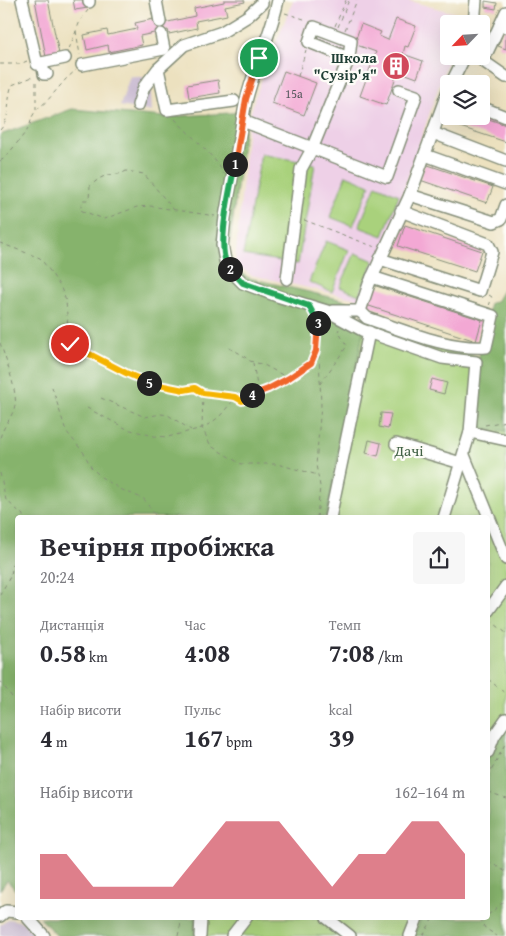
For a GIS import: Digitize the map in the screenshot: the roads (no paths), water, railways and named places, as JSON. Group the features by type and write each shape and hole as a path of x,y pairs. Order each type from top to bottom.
{"street":[{"path":"22,0 38,60 44,74 47,74"},
{"path":"156,0 164,49"},
{"path":"82,65 199,41 228,28 248,16 262,3 262,0"},
{"path":"278,0 273,21 247,92 246,120 225,217 222,245 226,266 243,283 277,296 327,311 366,331 442,358 476,362 470,432 445,515"},
{"path":"475,15 476,0"},
{"path":"506,12 503,26 483,61 506,77"},
{"path":"287,279 301,169 312,149 349,58 351,41 314,27 308,42 349,58"},
{"path":"138,105 144,87 158,69 184,45"},
{"path":"38,60 65,58"},
{"path":"158,69 167,110 234,101"},
{"path":"246,120 312,149 319,150 387,177 416,96 399,90"},
{"path":"490,111 506,117"},
{"path":"360,311 379,253 410,195 440,112"},
{"path":"432,133 506,161"},
{"path":"425,155 506,184"},
{"path":"410,195 494,222 501,219 506,205"},
{"path":"379,253 480,291 492,252 488,244 401,212"},
{"path":"327,311 360,311 367,318 440,342 474,348 486,347 493,316 372,276"},
{"path":"331,515 366,331"},
{"path":"470,432 506,440"},
{"path":"396,444 462,459"},
{"path":"462,459 487,515"},
{"path":"490,523 506,559"},
{"path":"490,607 506,586"},
{"path":"490,747 494,736 506,719"},
{"path":"0,916 6,911 15,912"},
{"path":"30,920 44,936"},
{"path":"200,936 201,920"},
{"path":"232,936 244,920"},
{"path":"330,920 350,936"},
{"path":"410,936 416,920"}],"place":[{"name":"Школа \"Сузір'я\"","path":"396,66"}],"park label":[{"name":"Дачі","path":"409,450"}]}
